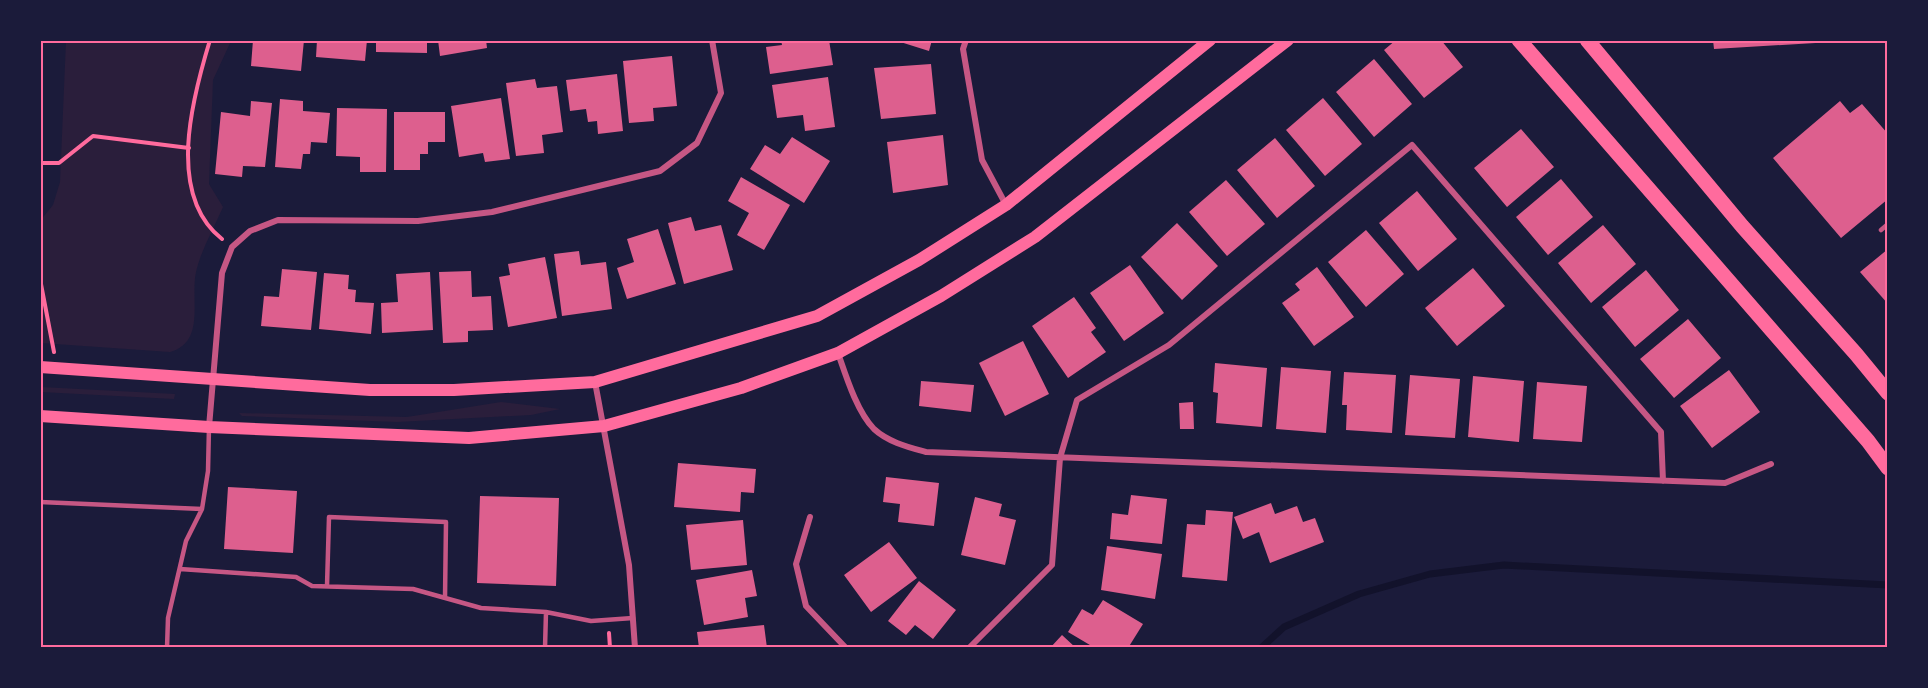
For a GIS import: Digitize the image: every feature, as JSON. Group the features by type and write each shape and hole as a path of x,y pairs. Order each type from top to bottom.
{"main road":[{"path":"40,367 370,390 454,390 595,382 817,316 919,260 1006,204 1210,40"},
{"path":"40,416 209,428 469,438 604,426 741,388 838,353 941,296 1035,237 1288,40"},
{"path":"1519,40 1868,441 1887,468"},
{"path":"1587,40 1742,226 1856,354 1887,393"}],"street":[{"path":"209,428 222,273 232,247 250,231 278,220 418,221 492,212 660,171 698,143 721,93 712,40"},
{"path":"966,40 963,49 982,160 1006,204"},
{"path":"969,648 1052,565 1060,458 1077,400 1169,345 1412,146 1661,432 1664,481"},
{"path":"838,353 851,391 874,429 899,444 926,452 1725,483 1771,464"},
{"path":"595,382 629,564 635,648"},
{"path":"810,517 796,564 806,606 846,648"}],"lane":[{"path":"1881,230 1887,224"},
{"path":"167,648 168,618 186,541 202,509 208,471 209,428"},
{"path":"40,502 202,509"},
{"path":"327,586 329,517 446,522 445,598"},
{"path":"180,569 296,577 312,586 413,589 481,608 546,612 591,621 634,618"},
{"path":"545,648 546,612"}],"path":[{"path":"210,40 192,112 189,187 196,208 215,234 232,247"},
{"path":"40,163 59,163 93,135 189,148"},
{"path":"40,279 57,368"}],"shaded area":[{"path":"66,41 231,41 213,80 209,184 223,207 198,264 192,330 181,347 170,352 41,343 40,221 53,205 60,182"},
{"path":"41,387 175,394 174,399 41,392"},
{"path":"501,402 560,409 531,415 397,422 242,416 239,413 407,417"}],"building":[{"path":"253,40 304,40 301,71 251,66"},
{"path":"317,40 367,40 365,61 316,57"},
{"path":"376,40 427,40 427,53 376,52"},
{"path":"438,40 486,40 487,48 440,56"},
{"path":"781,40 829,40 833,65 770,74 766,47 782,45"},
{"path":"894,40 932,40 929,51"},
{"path":"1396,40 1441,40 1463,67 1424,98 1384,50"},
{"path":"1713,40 1832,40 1832,42 1714,49"},
{"path":"672,56 677,106 653,108 654,121 629,123 623,61"},
{"path":"1374,59 1412,104 1374,137 1336,92"},
{"path":"931,64 936,114 881,119 874,68"},
{"path":"617,74 623,131 598,134 597,121 588,122 586,109 570,111 566,80"},
{"path":"828,77 835,127 805,131 803,115 777,118 772,85"},
{"path":"535,79 537,88 557,86 563,132 542,135 544,153 516,156 506,83"},
{"path":"501,98 510,159 485,162 483,153 459,157 451,106"},
{"path":"1323,98 1362,144 1325,176 1286,130"},
{"path":"280,99 303,101 303,111 330,113 327,143 311,142 310,154 303,154 301,169 275,167"},
{"path":"251,101 272,103 265,167 243,166 242,177 215,174 221,112 250,116"},
{"path":"1840,101 1850,113 1862,104 1888,134 1888,199 1841,238 1773,158"},
{"path":"337,108 387,109 386,172 360,172 360,157 336,156"},
{"path":"394,112 445,112 445,142 428,142 428,154 420,154 420,170 394,170"},
{"path":"1521,129 1554,167 1507,207 1474,168"},
{"path":"943,135 948,185 893,193 887,142"},
{"path":"792,137 830,161 804,203 750,169 765,145 780,154"},
{"path":"1275,138 1315,186 1277,218 1237,170"},
{"path":"741,177 790,205 764,250 737,235 749,213 728,201"},
{"path":"1561,179 1593,217 1548,255 1516,217"},
{"path":"1226,180 1265,224 1227,256 1189,212"},
{"path":"1417,191 1457,239 1418,271 1379,223"},
{"path":"691,217 695,231 721,225 733,270 684,284 668,223"},
{"path":"1177,223 1218,266 1182,300 1141,257"},
{"path":"1603,225 1636,264 1591,303 1558,263"},
{"path":"658,229 676,284 627,299 617,268 634,262 627,239"},
{"path":"1366,230 1404,274 1366,307 1328,262"},
{"path":"1888,249 1888,304 1860,272"},
{"path":"579,251 581,265 606,262 612,309 562,316 554,254"},
{"path":"545,257 557,318 508,327 499,277 510,275 508,264"},
{"path":"1130,265 1164,313 1124,341 1090,293"},
{"path":"1317,267 1354,317 1314,346 1282,303 1300,290 1295,284"},
{"path":"1473,268 1505,306 1457,346 1425,308"},
{"path":"282,269 317,272 311,330 261,326 264,296 279,297"},
{"path":"1646,270 1679,310 1635,347 1602,307"},
{"path":"471,271 472,297 491,296 493,330 468,331 468,342 443,343 439,272"},
{"path":"430,272 433,330 382,333 381,303 398,302 396,274"},
{"path":"324,273 349,275 348,289 356,290 355,302 374,303 371,334 319,329"},
{"path":"1074,297 1096,328 1091,332 1106,352 1068,378 1032,326"},
{"path":"1688,319 1721,358 1674,398 1640,359"},
{"path":"1023,341 1049,394 1005,416 979,363"},
{"path":"1215,363 1267,368 1262,427 1216,423 1218,393 1213,392"},
{"path":"1281,367 1331,371 1326,433 1276,429"},
{"path":"1729,370 1760,412 1712,448 1680,406"},
{"path":"1344,372 1396,375 1392,433 1346,430 1347,405 1342,405"},
{"path":"1410,375 1460,379 1455,438 1405,435"},
{"path":"1473,376 1524,381 1519,442 1468,437"},
{"path":"921,381 974,385 971,412 919,406"},
{"path":"1537,382 1587,386 1582,442 1533,439"},
{"path":"1193,402 1194,429 1180,429 1179,403"},
{"path":"678,463 756,469 754,493 741,492 740,512 674,507"},
{"path":"886,477 939,483 934,526 898,522 900,504 883,502"},
{"path":"228,487 297,491 293,553 224,549"},
{"path":"1131,495 1167,499 1162,544 1110,539 1112,513 1128,515"},
{"path":"480,496 559,498 556,586 477,583"},
{"path":"975,497 1002,504 999,516 1016,520 1005,565 961,555"},
{"path":"1271,503 1275,514 1297,506 1303,522 1315,518 1324,542 1270,563 1259,532 1243,539 1234,517"},
{"path":"1206,510 1233,512 1227,581 1182,577 1187,524 1205,525"},
{"path":"743,520 747,565 691,570 686,525"},
{"path":"889,542 917,578 871,612 844,575"},
{"path":"1107,546 1162,554 1155,599 1101,590"},
{"path":"752,570 757,596 745,598 748,617 704,625 696,580"},
{"path":"919,581 956,610 933,639 915,625 906,635 888,621"},
{"path":"1103,600 1143,624 1128,648 1095,648 1068,632 1082,609 1093,615"},
{"path":"764,625 767,648 699,648 697,632"},
{"path":"1062,635 1076,648 1050,648"}],"waterway":[{"path":"1261,648 1284,627 1359,594 1430,574 1504,565 1888,585"}]}
